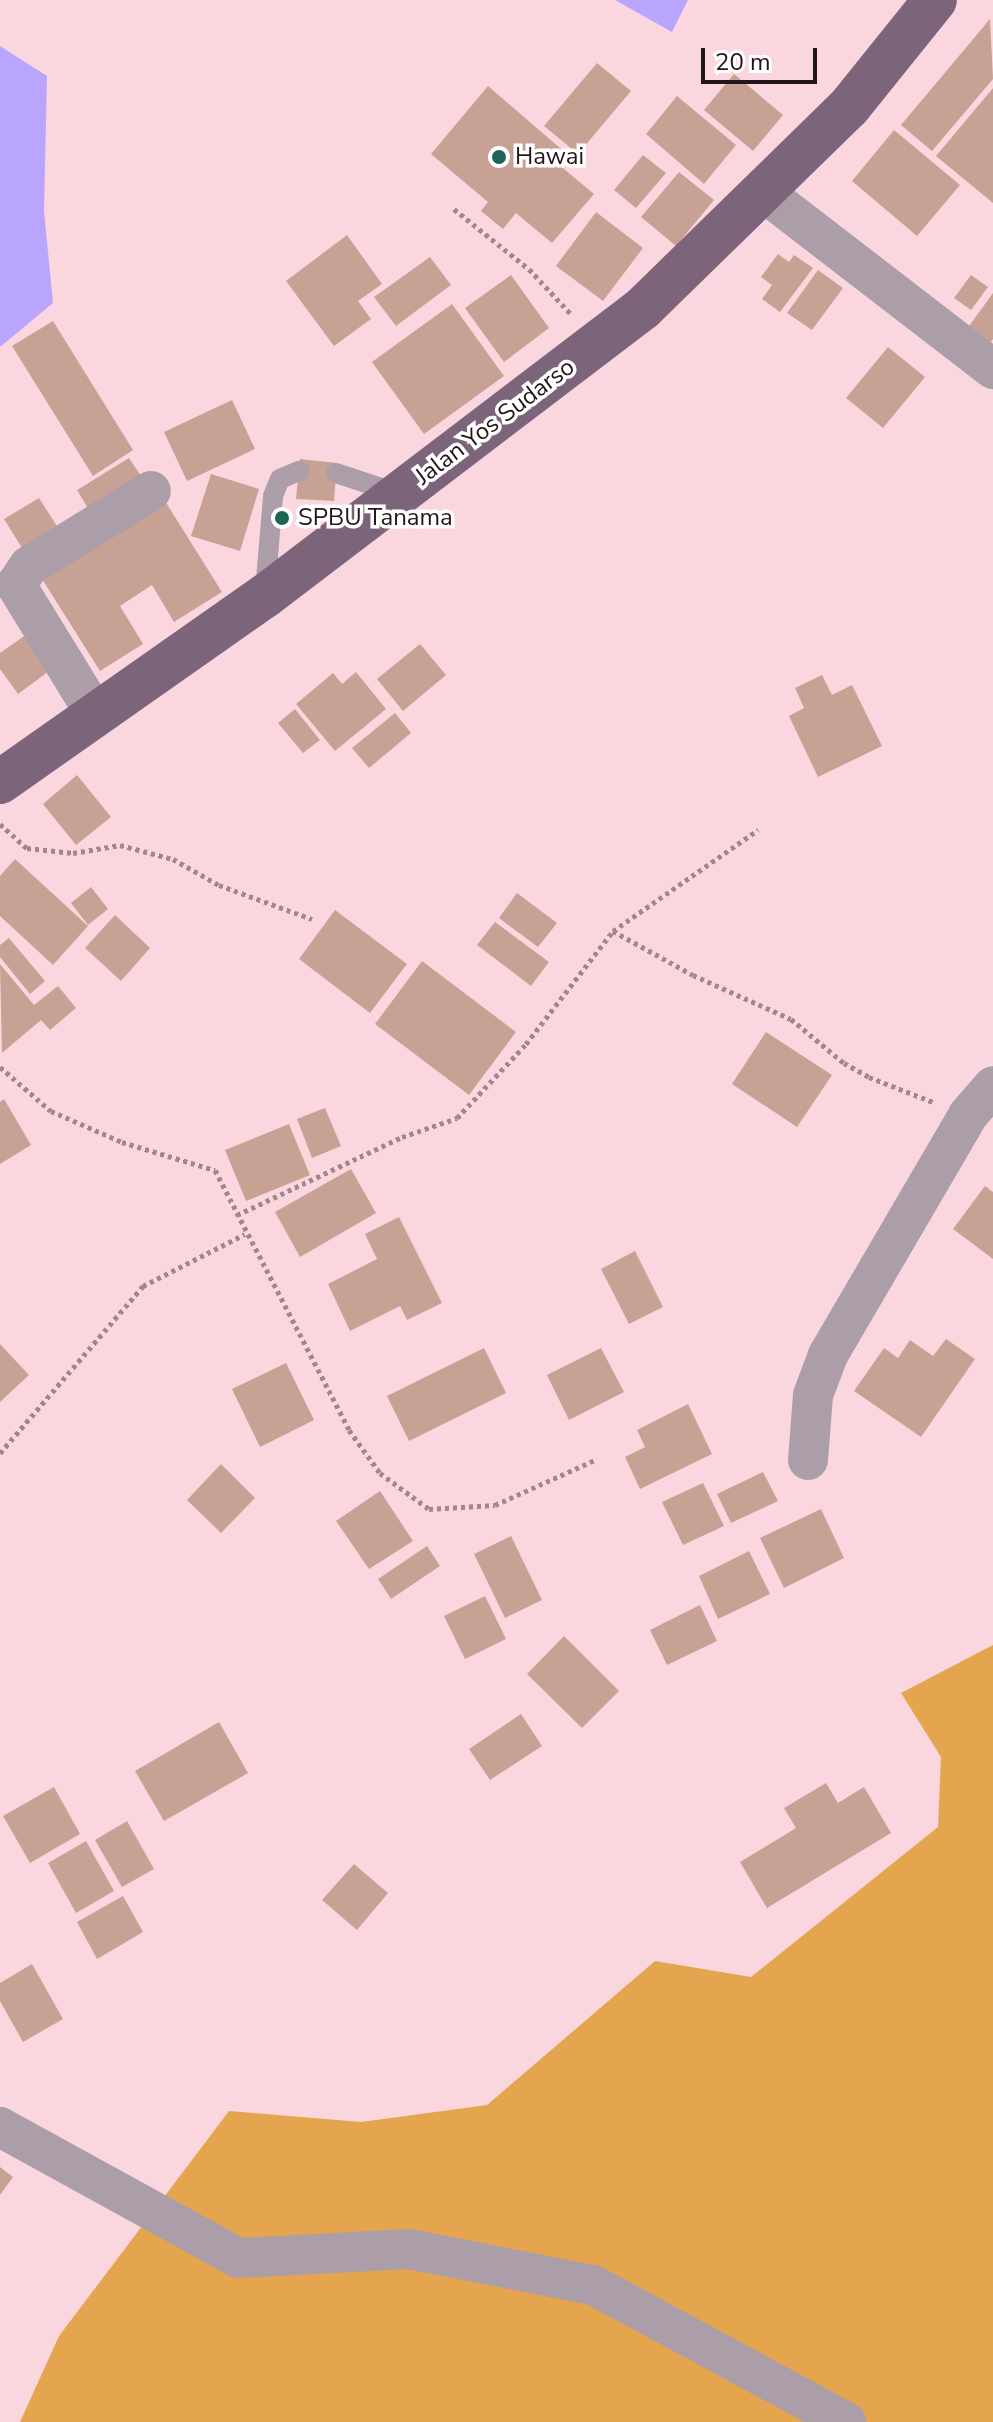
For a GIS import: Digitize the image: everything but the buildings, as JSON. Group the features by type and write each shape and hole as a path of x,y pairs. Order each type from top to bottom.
{"main road":[{"name":"Jalan Yos Sudarso","path":"0,782 265,596 596,346 849,107 935,0"}],"street":[{"path":"762,191 993,369"},
{"path":"96,715 16,585 29,566 151,491"},
{"path":"808,1460 813,1395 828,1355 968,1115 993,1086"},
{"path":"0,2127 238,2258 409,2249 593,2285 846,2422"}],"lane":[{"path":"265,596 273,496 280,479 299,471"},
{"path":"336,473 399,494"}],"path":[{"path":"454,209 529,269 596,346"},
{"path":"0,824 27,848 73,853 120,845 173,859 219,885 312,919"},
{"path":"237,1215 402,1137 457,1118 526,1044 613,931 758,830"},
{"path":"613,931 693,975 791,1019 844,1063 869,1077 968,1115"},
{"path":"0,1067 51,1111 150,1153 215,1170 245,1234 349,1430 380,1473 429,1509 495,1505 597,1459"},
{"path":"0,1453 143,1286 245,1234"}],"shaded area":[{"path":"615,0 688,0 672,32"},
{"path":"0,46 47,76 44,211 53,303 0,347"},
{"path":"993,1645 993,2422 20,2422 59,2336 229,2111 361,2122 487,2105 655,1961 751,1977 938,1827 941,1757 901,1693"}],"place":[{"name":"Hawai","path":"499,157"},
{"name":"SPBU Tanama","path":"282,518"}]}
